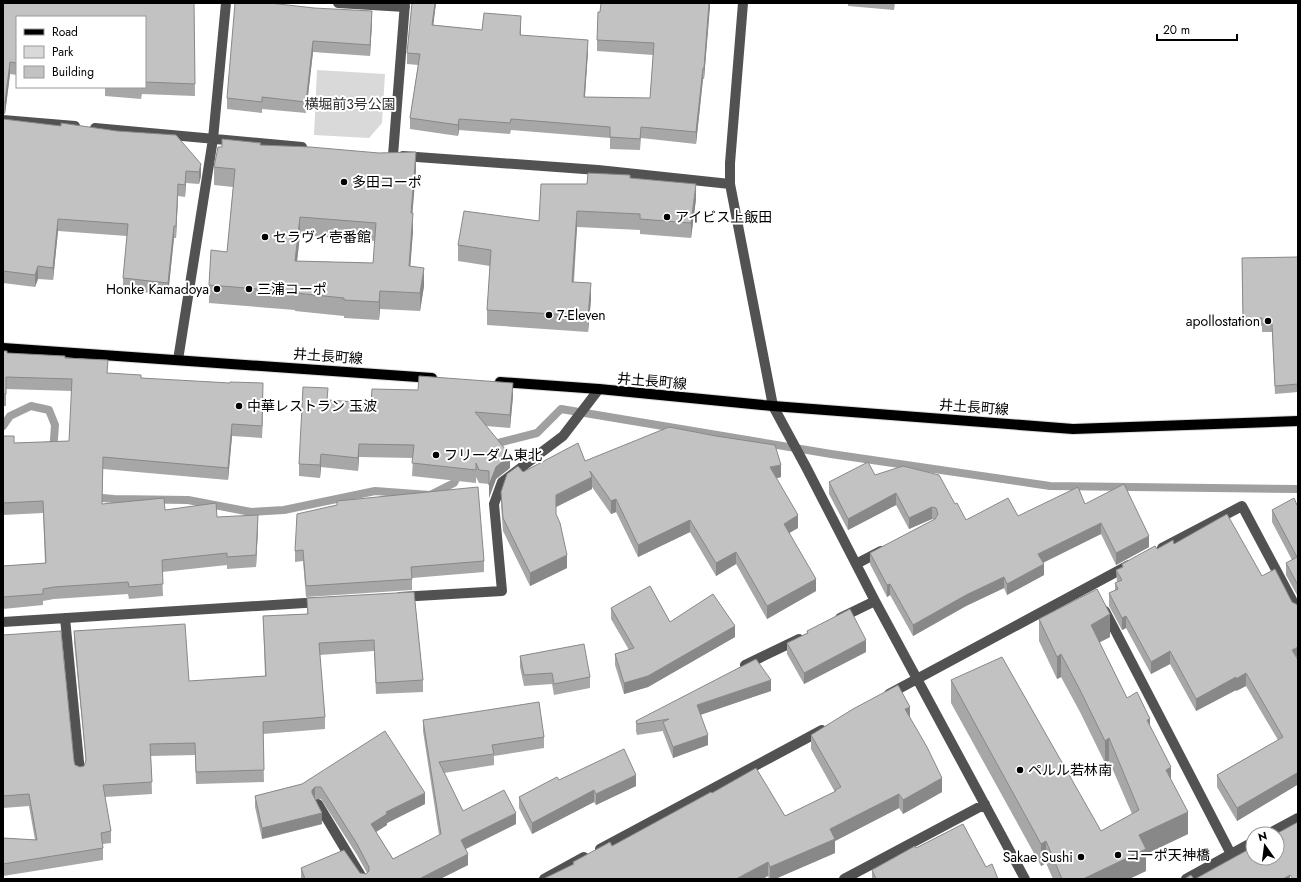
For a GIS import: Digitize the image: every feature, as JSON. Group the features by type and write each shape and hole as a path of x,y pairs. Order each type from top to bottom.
{"main road":[{"name":"井土長町線","path":"3,348 440,378"},
{"name":"井土長町線","path":"488,382 596,393 1073,429 1298,421"}],"street":[{"path":"178,360 213,140 226,3"},
{"path":"338,3 405,5 389,155 552,166 730,184"},
{"path":"743,3 730,163 730,184 773,406 875,601 1025,879"},
{"path":"3,120 315,148"},
{"path":"393,598 502,590 494,504 502,482 562,436 596,393"},
{"path":"1153,553 1242,506 1298,611"},
{"path":"856,564 891,546"},
{"path":"882,698 917,679 1095,592 1139,560"},
{"path":"1095,592 1231,854"},
{"path":"834,621 875,601"},
{"path":"3,622 330,602"},
{"path":"65,618 80,772"},
{"path":"737,669 806,635"},
{"path":"544,879 832,724"},
{"path":"318,804 363,879"},
{"path":"844,879 859,876 985,804"},
{"path":"1283,826 1298,818"},
{"path":"1186,879 1245,846"}],"green space":[{"name":"横堀前3号公園","path":"317,70 385,74 382,123 369,138 314,135"}],"building":[{"path":"3,3 194,3 195,84 146,82 146,16 16,16 16,63 10,62 5,102 3,102"},
{"path":"235,3 270,3 314,8 372,11 370,45 313,41 306,102 262,97 262,102 227,98"},
{"path":"412,3 435,3 432,25 482,30 484,13 521,16 520,35 588,40 584,97 650,98 654,43 597,40 598,12 600,12 601,3 709,3 704,68 696,132 641,127 640,139 610,137 610,127 511,119 510,123 459,119 458,125 410,118 420,54 407,53"},
{"path":"3,119 61,126 61,123 117,131 176,135 201,164 199,172 186,171 185,185 178,184 176,226 174,226 168,283 123,278 128,224 58,219 53,268 38,266 35,275 3,271"},
{"path":"222,139 261,143 260,145 310,147 379,153 416,152 411,213 413,213 409,266 424,268 420,293 380,291 379,302 344,300 344,298 295,292 209,285 211,250 227,252 235,169 214,167 218,147 222,147","holes":["300,217 376,223 373,263 295,261"]},
{"path":"588,173 630,175 630,178 696,184 691,223 640,219 640,214 577,211 572,282 591,283 588,316 487,310 491,250 458,245 464,211 539,221 541,184 587,184"},
{"path":"1298,257 1298,384 1275,386 1272,324 1262,324 1262,318 1243,319 1242,258"},
{"path":"3,351 7,351 7,353 65,356 65,358 108,360 107,373 141,375 141,378 230,383 263,383 262,426 232,424 228,468 103,457 102,504 164,498 165,510 216,503 217,517 258,515 256,555 227,557 227,553 162,560 163,584 129,587 128,582 54,587 43,589 43,594 3,597 3,566 46,563 43,501 3,503 3,436 14,436 14,443 69,441 72,379 6,377 6,394 3,394"},
{"path":"419,376 513,383 510,415 475,412 510,455 496,467 489,485 489,471 479,470 476,463 476,470 412,463 414,445 359,444 358,458 321,454 320,465 299,464 303,387 328,388 327,400 371,403 372,389 418,390"},
{"path":"669,427 775,445 781,465 770,467 798,515 784,524 816,579 767,606 736,552 716,563 690,520 638,545 616,499 611,501 590,471 592,477 556,495 556,514 560,523 567,555 530,573 503,518 501,492 507,474 518,466 523,472 578,443 585,461"},
{"path":"868,462 875,475 903,466 939,475 955,504 957,503 966,520 1008,498 1018,516 1078,487 1085,504 1124,484 1149,536 1116,553 1101,523 1038,554 1044,564 1007,584 1004,577 966,595 913,625 890,584 887,585 870,553 935,519 938,514 936,508 932,507 909,518 896,493 848,519 829,482"},
{"path":"478,487 484,561 411,567 412,579 306,586 303,550 295,551 297,514 337,505 337,501"},
{"path":"1294,498 1297,505 1298,504 1298,585 1286,563 1297,557 1272,510"},
{"path":"1227,514 1262,576 1275,569 1292,602 1298,605 1298,647 1292,650 1298,660 1298,774 1297,773 1237,808 1217,775 1283,737 1246,673 1196,699 1170,651 1151,662 1126,616 1122,618 1109,593 1118,589 1115,583 1122,580 1116,570 1123,567 1122,564 1155,546 1157,549 1173,540 1174,544"},
{"path":"650,586 670,622 713,594 735,626 648,676 624,683 615,654 634,648 611,608"},
{"path":"1097,589 1110,614 1091,625 1127,698 1137,692 1150,719 1147,720 1171,767 1166,770 1188,812 1139,835 1146,849 1083,879 1062,879 1046,841 1041,844 951,680 1002,657 1101,831 1139,810 1109,738 1105,741 1061,654 1057,657 1039,619"},
{"path":"414,592 423,680 376,683 374,640 319,643 325,717 263,722 264,770 196,772 195,743 150,744 152,782 103,785 111,831 101,833 103,848 3,864 3,838 37,840 29,794 3,796 3,635 61,631 74,761 75,765 80,767 84,766 86,760 74,631 185,624 189,681 266,676 263,616 308,614 307,598"},
{"path":"850,609 866,640 804,673 787,643"},
{"path":"584,644 590,677 554,684 552,673 524,675 520,656"},
{"path":"756,659 771,680 697,705 708,735 673,747 663,722 669,719 637,724 636,721"},
{"path":"898,685 910,707 905,709 927,747 942,778 903,800 899,794 830,829 835,839 770,867 768,862 736,879 543,879 574,864 573,862 610,842 612,846 756,768 785,816 836,791 835,790 841,787 811,735 853,709"},
{"path":"539,702 544,737 492,745 494,754 439,762 463,811 504,790 516,813 461,840 468,854 421,879 305,879 301,868 344,850 360,873 366,874 369,871 369,867 357,844 321,787 315,787 312,790 312,793 322,813 262,828 255,796 302,784 385,731 425,793 386,812 387,814 371,824 393,859 441,834 423,720"},
{"path":"624,749 636,775 596,794 594,790 532,823 519,797 557,777 559,780"},
{"path":"1298,822 1298,879 1293,879 1290,875 1283,879 1195,879 1245,851 1245,866 1285,866 1285,829"},
{"path":"963,824 986,867 992,864 998,879 876,879 872,870 915,846 916,848"},
{"path":"1191,875 1194,879 1184,879"}],"waterway":[{"path":"3,426 10,416 31,406 49,410 55,425 53,453"},
{"path":"490,445 537,433 561,409 831,454 1050,486 1298,489"},
{"path":"91,497 114,499 188,500 251,512 284,510 375,491 430,495 454,483 460,471"}],"place":[{"name":"多田コーポ","path":"344,182"},
{"name":"アイビス上飯田","path":"667,217"},
{"name":"セラヴィ壱番館","path":"265,237"},
{"name":"Honke Kamadoya","path":"217,289"},
{"name":"三浦コーポ","path":"249,289"},
{"name":"7-Eleven","path":"549,315"},
{"name":"apollostation","path":"1268,321"},
{"name":"中華レストラン 玉波","path":"239,406"},
{"name":"フリーダム東北","path":"436,455"},
{"name":"ペルル若林南","path":"1020,770"},
{"name":"コーポ天神橋","path":"1118,855"},
{"name":"Sakae Sushi","path":"1081,857"}]}
